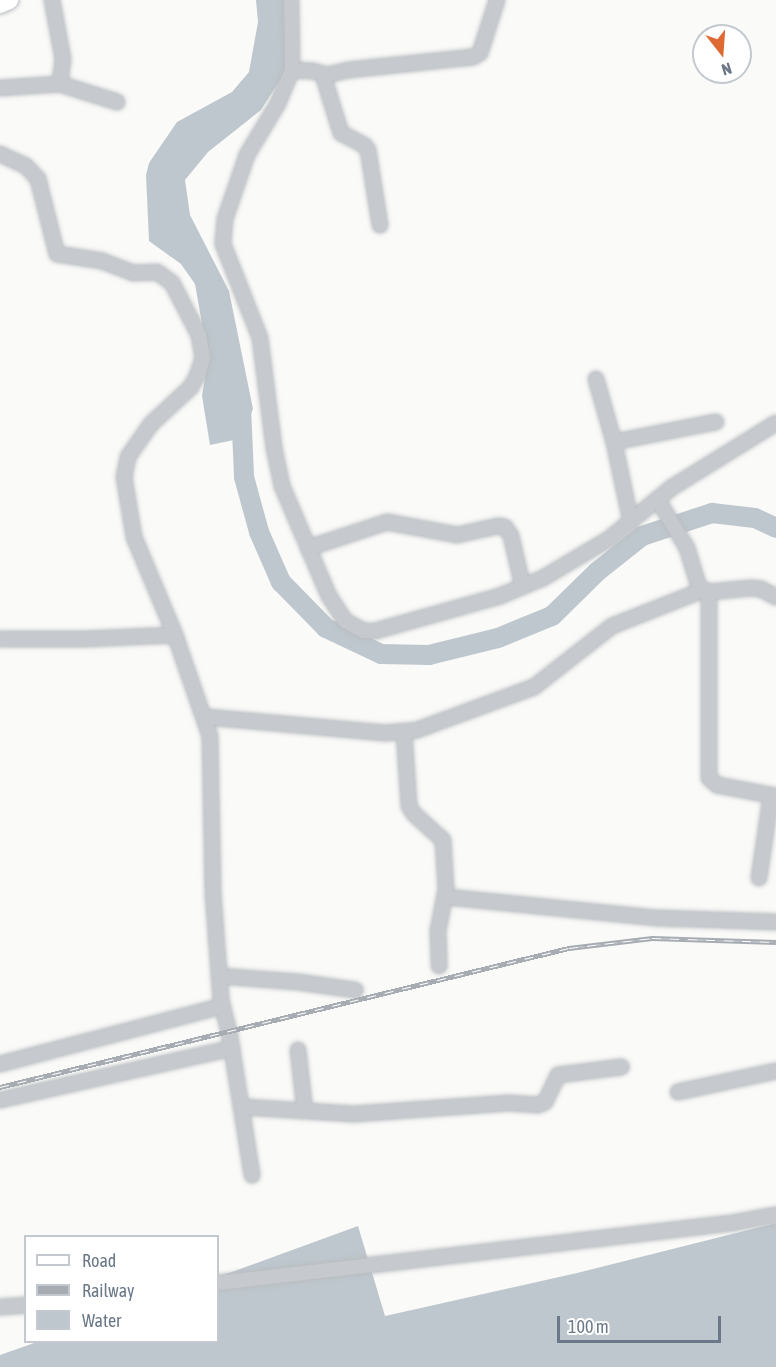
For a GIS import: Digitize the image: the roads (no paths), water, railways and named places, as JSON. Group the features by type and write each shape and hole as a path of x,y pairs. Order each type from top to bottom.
{"main road":[{"path":"0,4 9,0"}],"street":[{"path":"52,0 63,59 60,84"},
{"path":"291,0 292,70 277,105 247,155 225,219 223,244 260,338 282,486 339,613 353,627 364,631 383,629 500,596 560,570 609,540 658,500 776,423"},
{"path":"292,70 313,71 323,75 473,57 480,53 497,0"},
{"path":"323,75 341,133 368,150 380,225"},
{"path":"0,88 60,84 117,102"},
{"path":"0,154 26,166 38,179 57,254 102,261 133,273 157,272 172,283 199,335 203,358 194,382 151,424 124,466 134,537 175,635 206,717 210,736 211,837 219,976 222,1006 243,1107 252,1175"},
{"path":"596,379 614,442 631,522"},
{"path":"614,442 717,422"},
{"path":"658,500 687,548 699,587 706,591"},
{"path":"308,548 387,522 457,535 505,527 511,536 523,586"},
{"path":"206,717 318,729 404,732 435,724 534,687 612,626 706,591 751,588 761,589 776,597"},
{"path":"706,591 709,778 717,785 773,796 759,878"},
{"path":"0,639 84,639 175,635"},
{"path":"404,732 409,806 414,814 443,840 446,897 438,931 439,966"},
{"path":"446,897 658,918 776,922"},
{"path":"219,976 298,982 355,990"},
{"path":"0,1064 222,1006"},
{"path":"0,1100 232,1048"},
{"path":"298,1050 305,1111"},
{"path":"243,1107 354,1114 509,1103 538,1105 545,1102 553,1081 558,1076 621,1067"},
{"path":"678,1092 776,1071"},
{"path":"219,1283 732,1223 776,1215"},
{"path":"0,1307 24,1305"}],"water":[{"path":"256,0 291,0 293,43 282,77 261,110 208,152 185,180 190,215 229,291 253,409 243,432 234,440 210,445 202,396 208,358 195,284 181,264 149,241 146,175 149,163 177,122 232,92 249,72 258,22"},
{"path":"776,1223 776,1367 0,1367 0,1355 34,1343 219,1343 219,1277 358,1226 385,1316 577,1273"}],"waterway":[{"path":"241,407 244,477 259,532 281,582 326,628 381,654 429,655 498,638 552,616 598,571 642,536 712,513 755,518 776,528"}],"railway":[{"path":"0,1087 569,948 652,938 776,942"}]}
